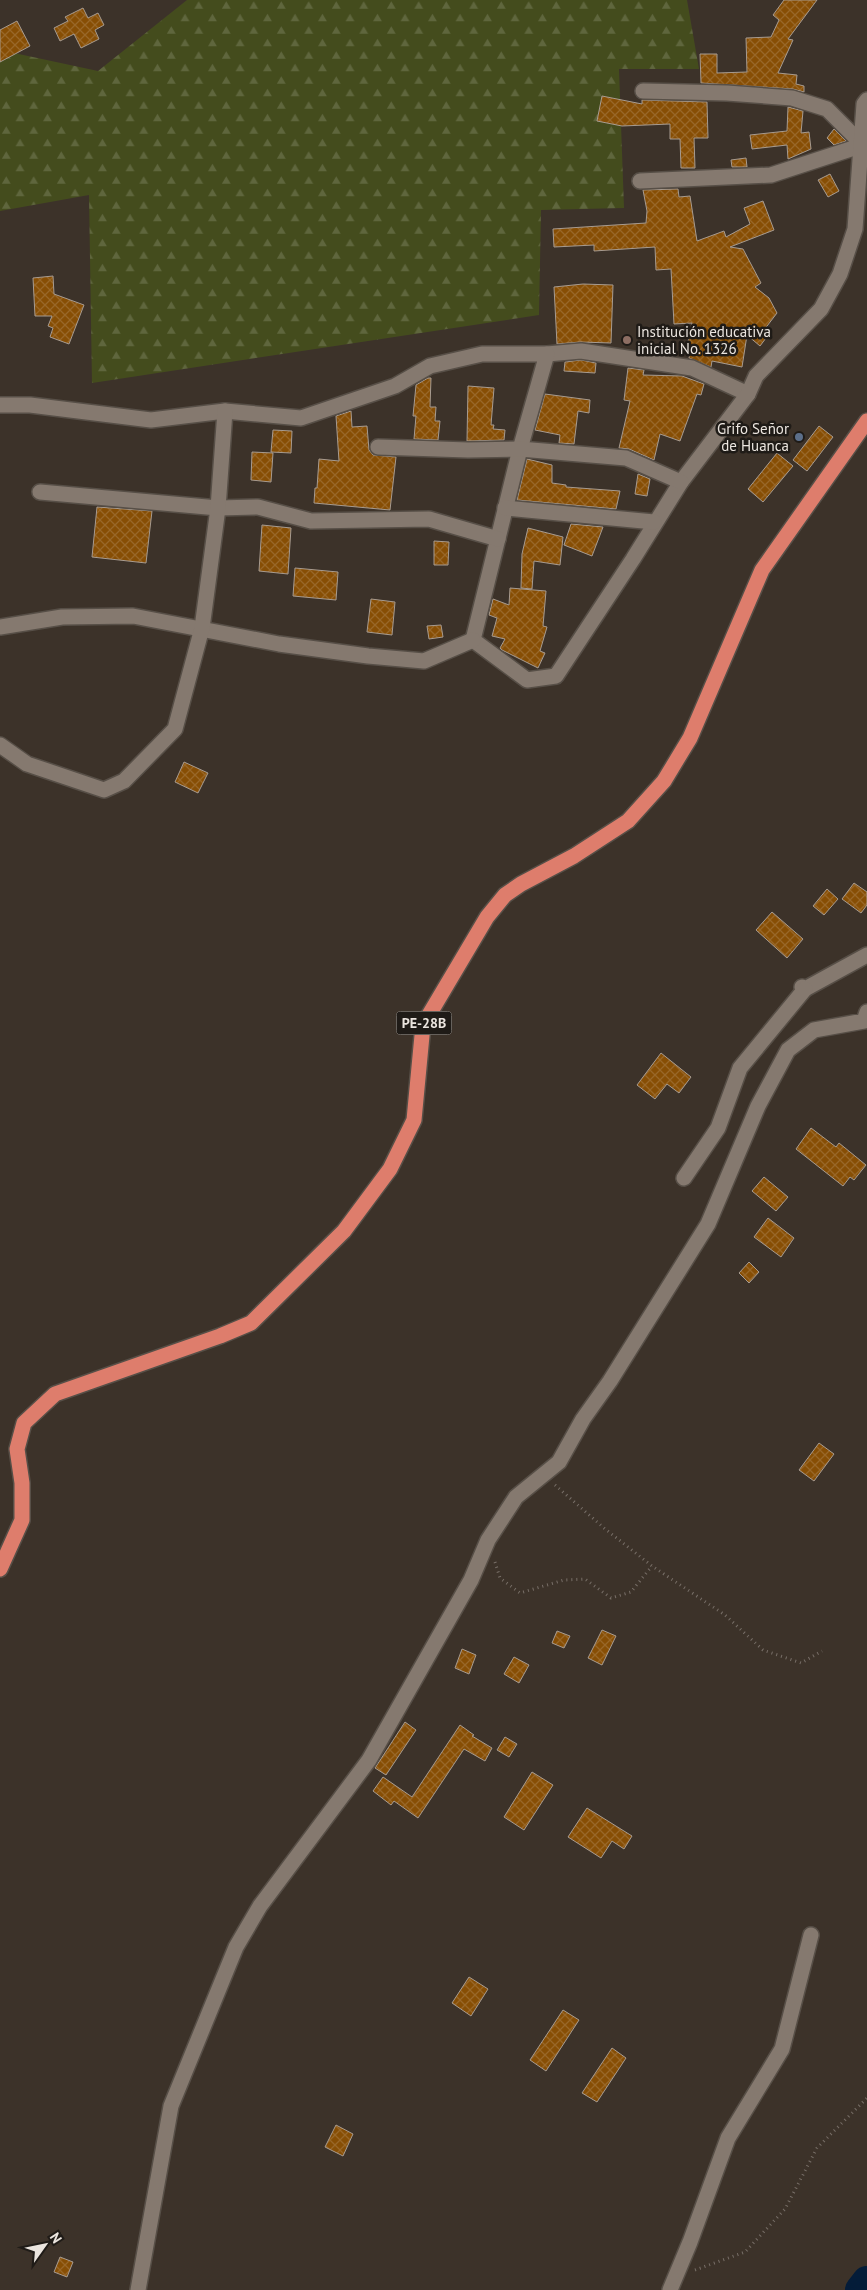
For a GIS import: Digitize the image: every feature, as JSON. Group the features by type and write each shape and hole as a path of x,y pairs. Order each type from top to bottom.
{"highway":[{"name":"PE-28B","path":"0,1569 22,1520 22,1483 17,1449 24,1423 55,1394 182,1350 251,1323 344,1231 390,1169 414,1120 423,1025 487,918 505,895 521,884 574,856 628,821 664,781 690,738 762,570 867,421"}],"street":[{"path":"643,91 727,93 792,98 827,109 863,145"},
{"path":"474,640 527,680 556,676 681,482 748,394 756,376 821,309 840,274 855,229 863,145 864,104 867,100"},
{"path":"640,180 771,175 863,145"},
{"path":"0,405 30,405 151,420 225,411 301,418 395,386 430,366 482,354 546,354 581,351 692,368 748,394"},
{"path":"474,640 505,508 546,354"},
{"path":"0,745 27,764 104,790 124,781 175,729 202,628 218,508 225,411"},
{"path":"378,448 520,449 626,458 681,482"},
{"path":"40,492 218,508 258,507 311,521 429,519 498,540"},
{"path":"505,508 654,522"},
{"path":"0,627 62,617 132,616 278,644 368,656 424,661 474,640"},
{"path":"684,1178 718,1128 740,1068 804,988 867,955"},
{"path":"138,2290 171,2106 236,1947 260,1906 369,1760 467,1588 488,1540 516,1497 559,1462 583,1419 610,1380 708,1224 758,1106 788,1050 814,1030 864,1021 867,1012"},
{"path":"673,2283 728,2138 782,2049 812,1935"}],"path":[{"path":"543,1475 604,1528 652,1566 724,1615 763,1650 801,1663 822,1651"},
{"path":"488,1540 500,1578 520,1593 564,1580 585,1579 611,1598 631,1592 652,1566"},
{"path":"673,2283 745,2252 784,2209 817,2148 867,2098"}],"green space":[{"path":"187,0 687,0 699,69 619,69 624,208 541,210 539,315 92,383 89,195 0,211 0,50 98,71"}],"building":[{"path":"784,0 817,0 788,39 793,40 778,73 797,75 796,84 804,86 804,92 793,89 701,83 700,54 717,54 717,73 747,72 746,38 771,37 779,20 773,15"},
{"path":"83,8 88,18 98,13 104,25 95,30 99,39 81,48 74,34 60,41 54,28 68,21 65,17"},
{"path":"17,21 30,46 0,62 0,30"},
{"path":"602,96 642,104 642,100 707,102 708,138 694,138 695,168 681,168 680,139 670,139 670,124 622,126 597,121"},
{"path":"788,107 803,111 801,133 809,132 811,149 788,159 787,145 752,149 750,135 787,131"},
{"path":"834,129 846,141 834,145 827,138"},
{"path":"746,158 747,167 732,167 731,160"},
{"path":"830,174 839,191 828,197 818,180"},
{"path":"678,189 679,197 690,196 697,241 724,231 726,237 750,224 744,208 763,201 774,230 730,247 743,249 761,283 755,287 769,298 777,313 764,330 769,334 760,346 747,335 742,367 712,361 711,367 689,358 691,347 687,346 692,323 674,324 671,269 656,270 655,247 594,251 594,245 554,247 553,229 646,223 647,211 643,190"},
{"path":"53,276 54,294 84,305 69,344 50,337 53,328 48,326 52,316 35,316 33,278"},
{"path":"583,284 613,285 611,343 580,342 557,344 554,287"},
{"path":"581,360 596,363 595,373 564,371 565,362"},
{"path":"628,368 644,370 643,375 682,376 704,384 701,395 697,394 680,441 660,434 654,460 629,449 619,448 630,401 624,400"},
{"path":"431,378 430,407 436,407 435,421 440,421 438,440 414,439 416,416 413,416 416,385"},
{"path":"468,386 494,388 491,425 494,425 493,429 505,430 504,440 467,441"},
{"path":"545,394 590,400 589,413 578,411 574,444 559,443 560,435 535,430"},
{"path":"351,411 352,427 367,426 369,450 373,455 396,457 390,510 314,503 319,459 339,461 336,416"},
{"path":"819,426 833,437 807,471 793,460"},
{"path":"273,430 292,431 291,453 271,452"},
{"path":"252,452 273,453 271,482 251,480"},
{"path":"777,453 793,466 763,502 748,489"},
{"path":"527,459 552,465 552,483 566,485 566,487 620,491 616,509 517,500"},
{"path":"638,474 650,479 647,496 635,494"},
{"path":"97,507 152,511 146,563 92,557"},
{"path":"571,524 603,527 592,556 564,545"},
{"path":"262,525 291,528 288,574 259,571"},
{"path":"528,528 563,537 560,565 534,561 532,589 521,588 522,554"},
{"path":"434,541 449,542 448,565 434,565"},
{"path":"295,568 338,572 336,600 293,596"},
{"path":"510,588 546,591 543,626 547,627 540,651 545,653 538,668 502,650 500,648 505,639 492,636 497,618 489,615 493,599 509,605"},
{"path":"371,599 395,602 392,635 367,632"},
{"path":"441,625 443,637 429,639 427,626"},
{"path":"184,762 208,773 198,793 175,782"},
{"path":"854,883 867,892 867,905 861,913 842,899"},
{"path":"827,889 838,899 824,915 813,906"},
{"path":"772,912 803,939 787,958 756,930"},
{"path":"661,1053 691,1077 679,1093 667,1084 655,1099 637,1085"},
{"path":"811,1128 836,1147 839,1143 866,1165 854,1180 850,1177 843,1186 796,1149"},
{"path":"764,1177 788,1197 776,1211 752,1191"},
{"path":"768,1218 794,1238 781,1257 754,1237"},
{"path":"749,1262 759,1272 749,1283 739,1273"},
{"path":"819,1443 834,1454 814,1481 799,1470"},
{"path":"602,1630 616,1636 602,1665 588,1658"},
{"path":"557,1631 570,1636 564,1648 552,1643"},
{"path":"462,1649 476,1655 469,1674 455,1668"},
{"path":"514,1657 529,1665 519,1683 504,1674"},
{"path":"405,1722 416,1730 386,1775 375,1768"},
{"path":"460,1725 474,1735 472,1736 492,1748 485,1761 464,1749 418,1818 394,1801 391,1805 373,1791 383,1777 412,1797"},
{"path":"505,1737 517,1744 509,1757 497,1750"},
{"path":"532,1772 553,1785 524,1830 504,1817"},
{"path":"587,1808 632,1836 624,1849 612,1841 601,1858 568,1837"},
{"path":"469,1977 488,1989 471,2016 452,2003"},
{"path":"563,2010 579,2020 546,2071 530,2060"},
{"path":"612,2048 626,2058 597,2102 582,2093"},
{"path":"336,2125 353,2134 343,2156 325,2147"},
{"path":"60,2257 73,2262 67,2277 54,2272"}],"waterway":[{"path":"860,2290 867,2281"}],"place":[{"name":"Institución educativa inicial No. 1326","path":"627,340"},
{"name":"Grifo Señor de Huanca","path":"799,437"}]}
